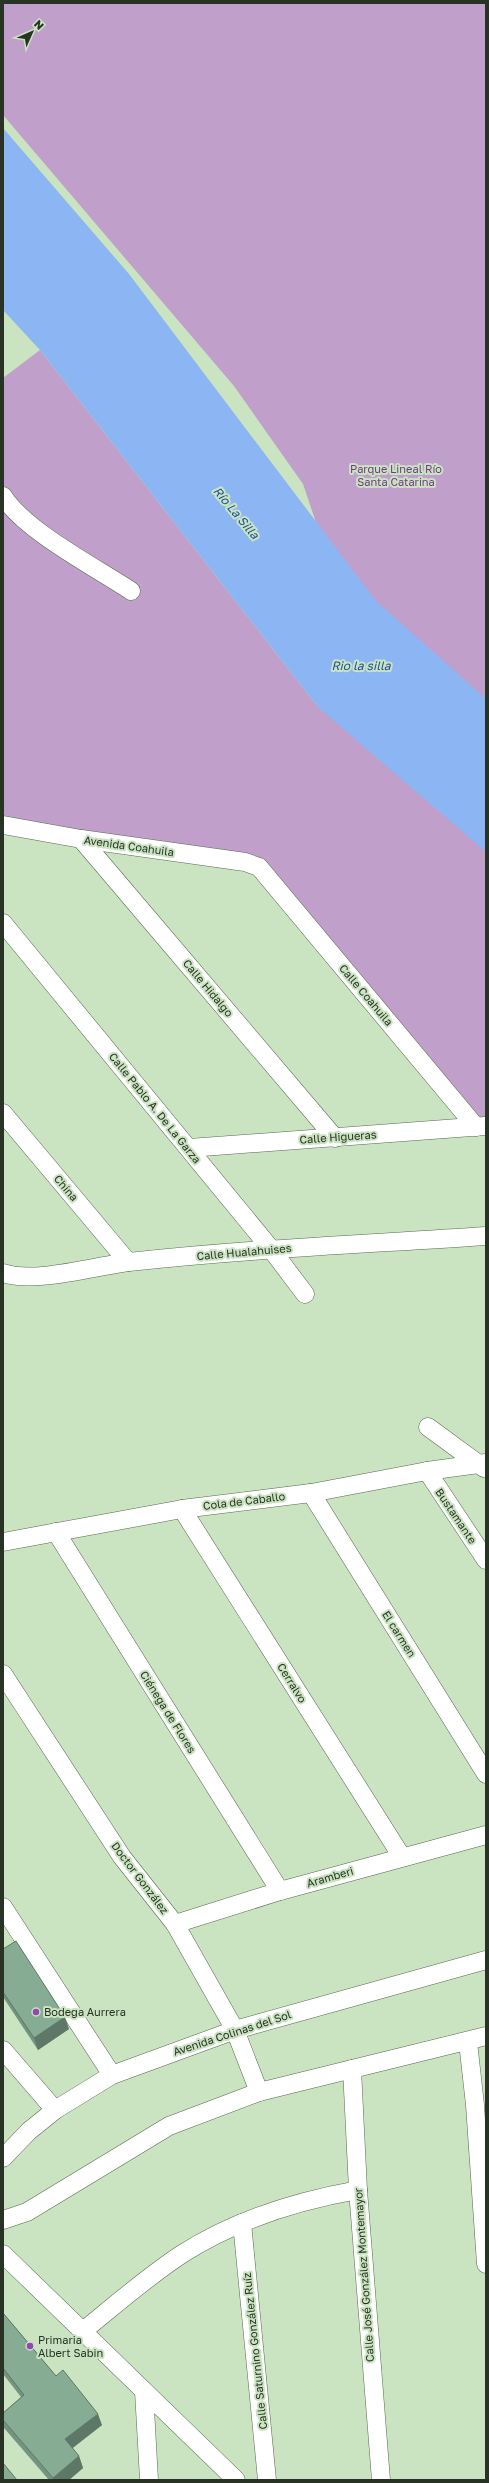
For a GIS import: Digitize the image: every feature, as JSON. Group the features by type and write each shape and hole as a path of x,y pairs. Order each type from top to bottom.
{"street":[{"path":"3,496 12,511 44,535 131,591"},
{"name":"Avenida Coahuila","path":"3,825 82,839 255,865"},
{"name":"Calle Hidalgo","path":"82,839 335,1138"},
{"name":"Calle Coahuila","path":"255,865 263,870 481,1126"},
{"name":"Calle Pablo A. De La Garza","path":"3,923 189,1148 271,1249 305,1294"},
{"name":"China","path":"3,1113 128,1262"},
{"name":"Calle Higueras","path":"189,1148 481,1126"},
{"name":"Calle Hualahuises","path":"3,1273 28,1277 128,1262 271,1249 486,1236"},
{"path":"428,1427 483,1466"},
{"name":"Cola de Caballo","path":"3,1542 182,1509 311,1493 427,1471 483,1466"},
{"name":"Bustamante","path":"427,1471 486,1560"},
{"name":"El carmen","path":"311,1493 486,1774"},
{"name":"Cerralvo","path":"182,1509 402,1857"},
{"name":"Ciénega de Flores","path":"56,1532 280,1891"},
{"name":"Doctor González","path":"3,1674 122,1856 175,1924 235,2030 259,2092"},
{"name":"Aramberi","path":"175,1924 280,1891 486,1835"},
{"path":"3,1907 112,2075"},
{"name":"Avenida Colinas del Sol","path":"3,2158 29,2131 55,2110 112,2075 235,2030 486,1960"},
{"path":"3,2220 27,2212 169,2126 259,2092 468,2042 486,2036"},
{"path":"468,2042 480,2105 486,2264"},
{"path":"3,2050 55,2110"},
{"name":"Calle José González Montemayor","path":"352,2069 358,2190 381,2480"},
{"path":"83,2331 183,2254 242,2223 320,2196 358,2190"},
{"name":"Calle Saturnino González Ruíz","path":"242,2223 267,2480"},
{"path":"3,2254 236,2480"},
{"path":"144,2391 148,2480"}],"green space":[{"name":"Parque Lineal Río Santa Catarina","path":"3,3 486,3 486,1126 263,871 3,825 3,378 40,350 318,707 381,715 303,484 234,386 3,115"}],"water":[{"name":"Rio la silla","path":"3,128 129,274 376,601 486,699 486,852 318,707 40,350 3,310"}],"building":[{"name":"Bodega Aurrera","path":"16,1941 65,2017 34,2038 3,1992 3,1949"},
{"path":"3,2313 56,2376 63,2370 98,2414 65,2439 79,2456 53,2478 3,2420 3,2413 24,2395 3,2368"},
{"path":"3,2463 17,2480 3,2480"}],"place":[{"name":"Bodega Aurrera","path":"36,2012"},
{"name":"Primaria Albert Sabin","path":"30,2346"}],"water label":[{"name":"Río La Silla","path":"236,513"}]}
